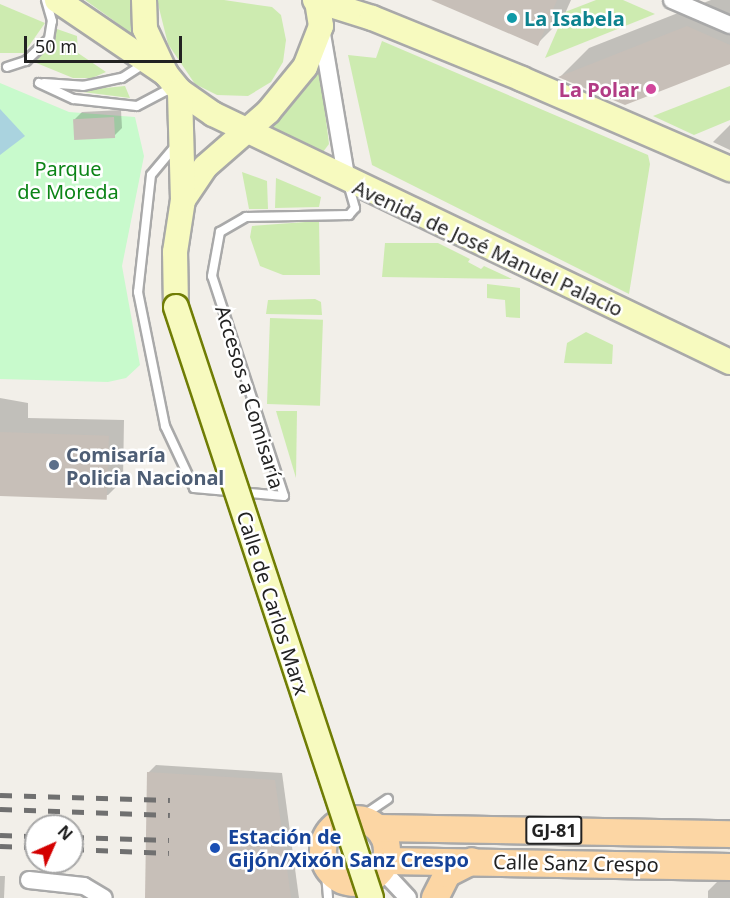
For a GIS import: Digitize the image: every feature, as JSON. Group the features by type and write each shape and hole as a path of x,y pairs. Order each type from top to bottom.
{"main road":[{"path":"57,0 165,73"},
{"path":"144,0 145,29 165,73"},
{"path":"321,26 316,0 364,15 730,169"},
{"name":"Calle de Carlos Marx","path":"183,200 205,167 248,132 288,91 305,67 321,26"},
{"name":"Avenida de José Manuel Palacio","path":"165,73 248,132 730,362"},
{"name":"Calle de Carlos Marx","path":"165,73 179,142 183,200 175,252 176,307 370,898"},
{"name":"GJ-81","path":"368,824 343,821 332,828 322,851 328,878 354,884 367,882 384,866"},
{"path":"368,824 386,840 384,866"},
{"name":"Calle Sanz Crespo","path":"368,824 730,834"},
{"path":"435,898 447,874 472,861"},
{"name":"Calle Sanz Crespo","path":"384,866 472,861 730,867"},
{"path":"328,878 339,898"}],"street":[{"path":"672,0 730,25"},
{"path":"321,26 347,181"},
{"path":"384,866 408,898"},
{"path":"29,880 84,886 104,898"}],"lane":[{"path":"7,67 26,60 49,39 52,21 46,0"},
{"path":"165,73 137,106 74,99 39,83 83,86 165,73"},
{"name":"Accesos a Comisaría","path":"179,142 151,174 138,292 165,426 194,488 284,496 212,276 220,232 246,217 349,215 355,208 347,181"},
{"path":"368,824 388,799"}],"green space":[{"path":"85,0 131,0 142,43 113,20"},
{"path":"157,0 224,0 272,7 281,15 286,40 283,62 271,82 248,96 217,95 195,84 168,44"},
{"path":"596,0 623,0 655,14 545,58 565,12"},
{"path":"0,4 45,23 24,53 0,53"},
{"path":"57,29 77,36 78,53 106,72 92,78 73,78 34,62"},
{"path":"382,41 648,155 650,164 629,294 372,165 348,55 376,58"},
{"path":"319,63 329,144 323,152 314,152 272,127 273,119 296,99"},
{"name":"Parque de Moreda","path":"0,83 69,112 135,117 144,156 122,266 140,365 126,378 108,382 0,379"},
{"path":"125,86 130,98 75,91"},
{"path":"730,86 730,120 694,135 653,116"},
{"path":"242,172 267,181 268,209 249,209"},
{"path":"276,178 321,197 319,207 275,208"},
{"path":"319,221 320,275 283,275 260,266 250,237 252,226"},
{"path":"385,243 438,243 470,259 468,262 481,269 484,266 512,279 382,277"},
{"path":"487,284 520,288 520,318 506,317 505,300 487,298"},
{"path":"315,299 321,302 322,315 266,314 268,300"},
{"path":"270,318 323,320 320,406 267,404"},
{"path":"586,332 613,345 612,364 564,363 567,343"},
{"path":"276,411 297,411 296,478"}],"water":[{"path":"0,109 25,136 0,155"}],"building":[{"name":"La Isabela","path":"431,0 557,0 538,46"},
{"path":"687,26 730,45 730,64 625,105 558,77"},
{"path":"114,117 115,138 74,140 73,119"},
{"name":"Comisaría Policia Nacional","path":"0,432 109,436 107,500 0,496"},
{"name":"Estación de Gijón/Xixón Sanz Crespo","path":"147,772 275,780 291,898 145,898"}],"railway":[{"path":"0,795 170,800"},
{"path":"0,809 170,815"},
{"path":"0,835 24,836"},
{"path":"84,837 169,840"},
{"path":"0,846 24,847"},
{"path":"84,849 169,853"}],"place":[{"name":"La Isabela","path":"512,18"},
{"name":"La Polar","path":"651,89"},
{"name":"Comisaría Policia Nacional","path":"54,465"},
{"name":"Estación de Gijón/Xixón Sanz Crespo","path":"215,848"}]}
